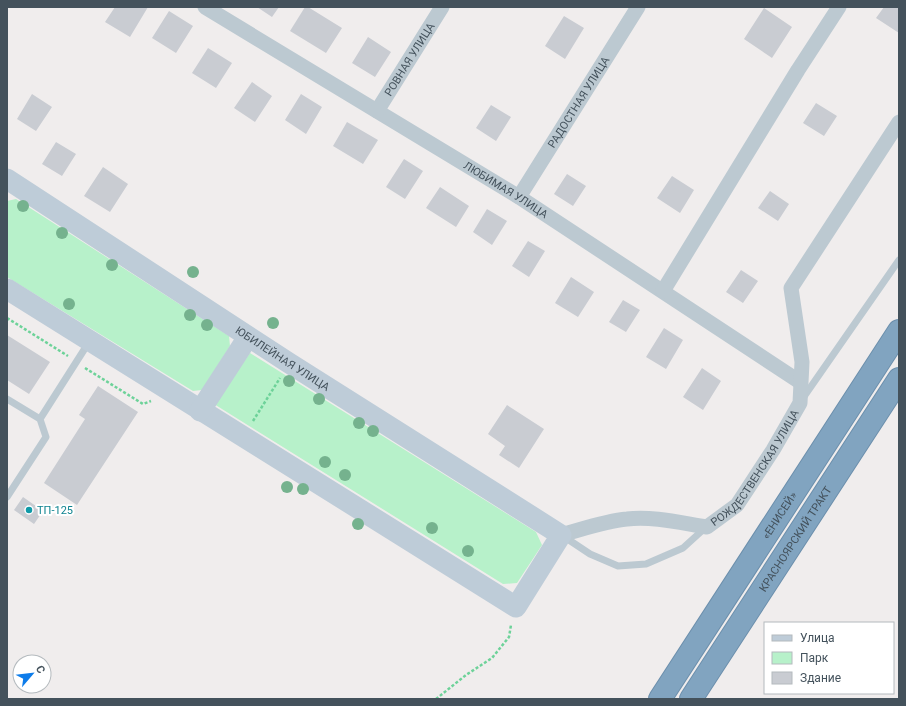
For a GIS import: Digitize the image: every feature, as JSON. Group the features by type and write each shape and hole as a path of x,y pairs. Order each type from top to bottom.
{"highway":[{"name":"«ЕНИСЕЙ»","path":"660,699 899,331"},
{"name":"КРАСНОЯРСКИЙ ТРАКТ","path":"691,699 899,379"}],"main road":[{"name":"ЮБИЛЕЙНАЯ УЛИЦА","path":"8,182 248,337 561,534"},
{"path":"7,289 90,340 200,411 516,607 561,534"},
{"path":"200,411 248,337"}],"street":[{"name":"ЛЮБИМАЯ УЛИЦА","path":"205,7 519,197 664,291 800,382"},
{"name":"РОВНАЯ УЛИЦА","path":"377,111 442,7"},
{"name":"РАДОСТНАЯ УЛИЦА","path":"519,197 638,7"},
{"path":"664,291 798,70 839,7"},
{"name":"РОЖДЕСТВЕНСКАЯ УЛИЦА","path":"561,534 607,522 628,519 650,518 707,526 737,505 773,450 800,403 802,362 791,288 899,122"}],"lane":[{"path":"800,403 899,260"},
{"path":"40,419 90,340"},
{"path":"7,399 40,419 46,437 7,497"},
{"path":"561,534 590,554 618,566 646,564 683,548 707,526"}],"path":[{"path":"7,318 143,404 153,400"},
{"path":"250,425 281,376"},
{"path":"436,699 466,675 492,658 509,637 516,607"}],"green space":[{"path":"16,199 229,336 230,346 202,390 193,391 7,277 7,201"},
{"path":"250,353 536,532 542,545 517,583 503,584 214,404"}],"building":[{"path":"115,7 148,7 130,37 105,22"},
{"path":"257,7 279,7 272,17"},
{"path":"305,7 308,7 342,28 326,53 290,31"},
{"path":"884,7 899,7 899,33 876,18"},
{"path":"764,8 792,27 772,58 744,39"},
{"path":"169,11 193,26 176,53 152,38"},
{"path":"564,16 584,28 565,59 545,46"},
{"path":"368,37 391,52 375,77 352,63"},
{"path":"208,48 232,63 216,88 192,73"},
{"path":"252,82 272,96 255,122 234,108"},
{"path":"32,94 52,107 36,131 17,119"},
{"path":"301,94 322,107 306,134 285,120"},
{"path":"816,103 837,116 824,136 803,123"},
{"path":"491,105 511,117 496,141 476,128"},
{"path":"347,122 378,140 363,164 333,146"},
{"path":"56,142 76,154 62,176 42,164"},
{"path":"404,159 423,171 405,199 386,187"},
{"path":"103,167 128,184 110,212 84,196"},
{"path":"567,174 586,186 573,206 554,194"},
{"path":"672,176 694,190 680,213 657,198"},
{"path":"440,187 469,206 456,227 426,208"},
{"path":"770,191 789,204 778,221 758,208"},
{"path":"487,209 507,221 492,245 473,232"},
{"path":"528,241 545,251 529,277 512,266"},
{"path":"741,270 758,281 743,303 726,292"},
{"path":"571,277 594,292 578,317 555,303"},
{"path":"623,300 640,310 626,332 609,322"},
{"path":"664,328 683,340 666,369 646,357"},
{"path":"7,335 50,362 29,394 7,380"},
{"path":"702,368 721,381 703,410 683,397"},
{"path":"98,386 138,412 77,505 44,483 85,419 79,415"},
{"path":"507,405 544,429 519,468 499,455 505,446 488,434"},
{"name":"ТП-125","path":"23,497 43,511 34,524 14,510"}],"place":[{"name":"ТП-125","path":"29,510"}]}
